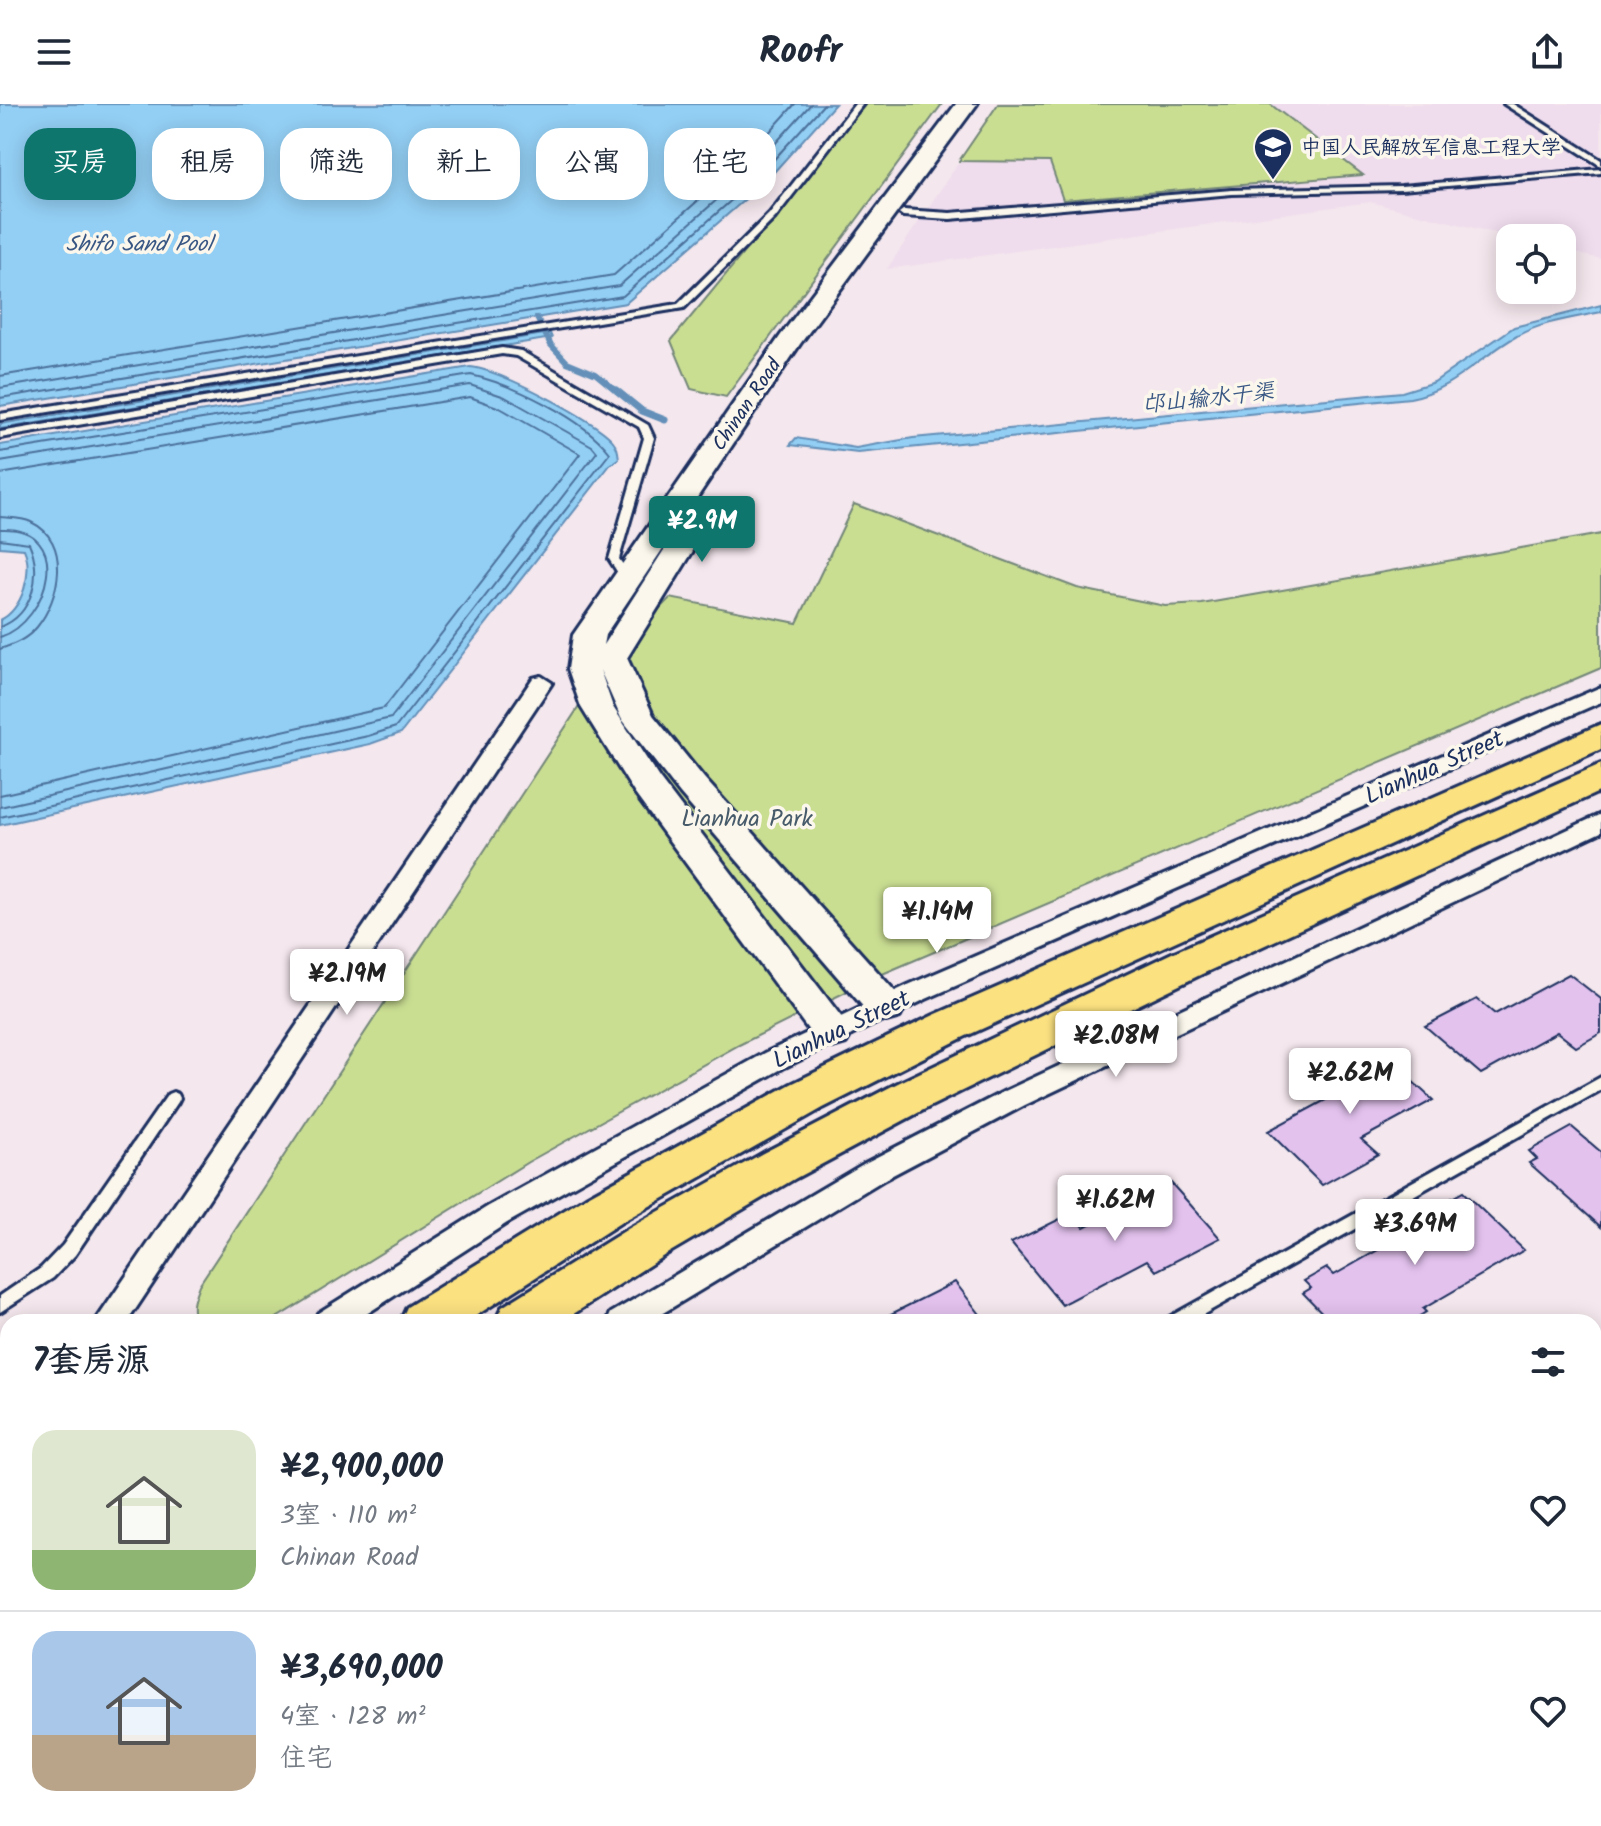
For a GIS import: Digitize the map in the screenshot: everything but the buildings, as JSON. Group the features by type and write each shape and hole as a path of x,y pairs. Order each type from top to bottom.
{"main road":[{"name":"Lianhua Street","path":"438,1314 603,1210 807,1096 949,1026 1601,735"},
{"path":"533,1314 750,1182 938,1082 1601,776"}],"street":[{"name":"Chinan Road","path":"832,1033 647,786 597,707 584,669 589,635 630,574 790,340 967,104"},
{"name":"Chinan Road","path":"886,1007 692,786 638,718 611,658 808,343 983,104"},
{"path":"115,1314 541,683"},
{"name":"Lianhua Street","path":"342,1314 558,1179 775,1060 886,1007 1601,694"},
{"path":"635,1314 875,1171 1015,1098 1601,822"}],"lane":[{"path":"0,417 681,306 772,216 859,104"},
{"path":"1508,104 1601,164"},
{"path":"903,213 950,216 1232,192 1401,188 1601,171"},
{"path":"0,435 511,351 643,425 648,432 649,438 614,559 622,571 630,574"},
{"path":"1189,1314 1601,1083"},
{"path":"0,1305 47,1273 69,1250 173,1098"}],"shaded area":[{"name":"中国人民解放军信息工程大学","path":"998,104 1601,104 1601,259 1576,253 1576,224 1496,224 1496,233 1370,202 887,269"}],"green space":[{"path":"866,104 942,104 726,397 691,389 671,341"},
{"path":"998,104 1270,104 1363,175 1063,200 1050,162 959,161"},
{"name":"Lianhua Park","path":"854,504 1077,588 1165,606 1202,604 1601,534 1601,668 880,975 739,1045 528,1162 283,1314 194,1314 194,1299 199,1285 611,658 670,598 797,623"}],"water":[{"name":"Shifo Sand Pool","path":"0,104 835,104 776,170 776,128 664,128 664,200 744,200 626,303 0,406"},
{"path":"1601,305 1601,312 1526,331 1440,388 1410,398 858,453 790,445 796,438 856,448 913,438 1402,392 1434,382 1514,327"},
{"path":"550,333 552,338 0,429 0,424"},
{"path":"470,367 523,386 588,421 613,441 619,459 610,465 401,733 370,744 0,825 0,620 20,599 28,568 24,549 0,547 0,445"}],"waterway":[{"path":"537,318 551,345 567,362 596,374 618,392"},
{"path":"616,390 642,411 665,420"}],"place":[{"name":"中国人民解放军信息工程大学","path":"1273,181"}],"water label":[{"name":"邙山输水干渠","path":"1208,397"}]}
